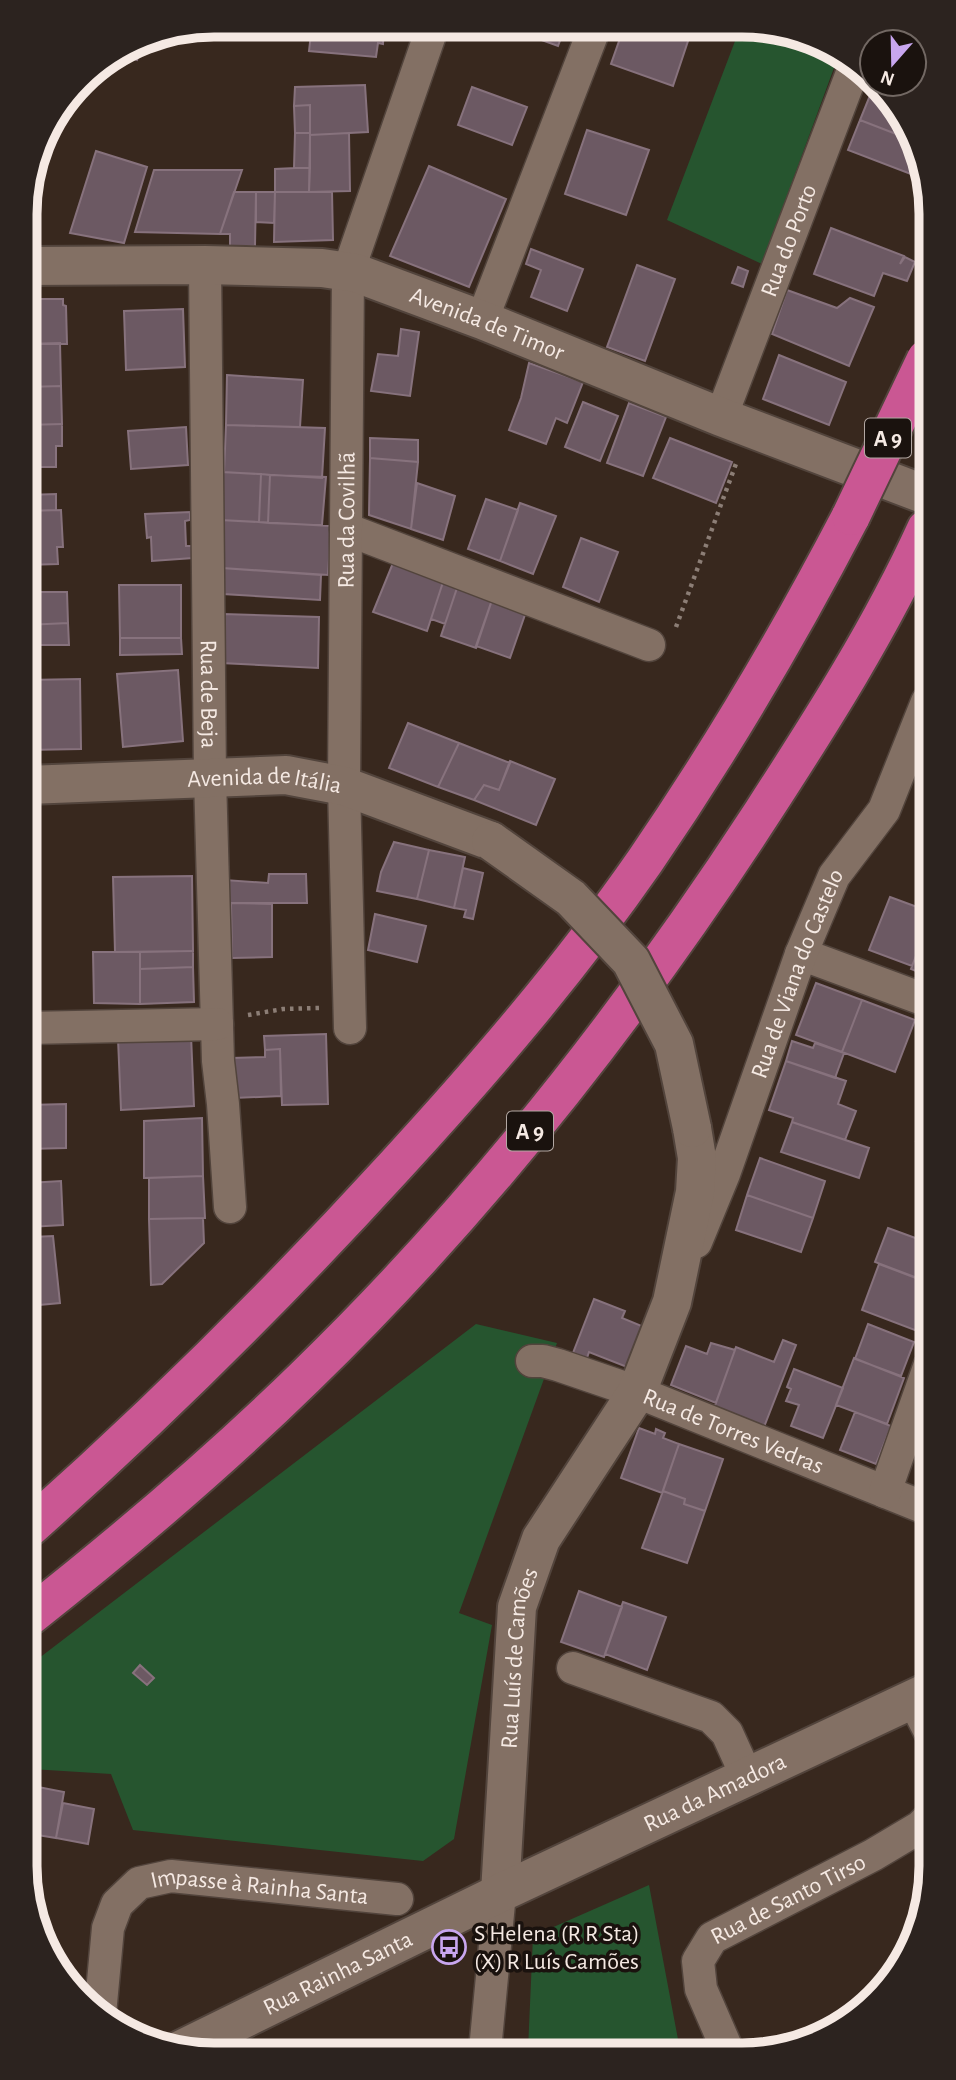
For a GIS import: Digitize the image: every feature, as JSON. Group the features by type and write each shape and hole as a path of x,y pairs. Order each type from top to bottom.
{"highway":[{"name":"A 9","path":"37,1521 179,1391 253,1317 434,1124 521,1023 584,944 700,779 791,628 851,516 919,374"},
{"name":"A 9","path":"37,1610 161,1509 306,1377 444,1232 522,1141 661,961 730,862 796,760 858,656 919,544"}],"street":[{"name":"Rua da Covilhã","path":"349,1017 344,786 348,272 429,37"},
{"path":"482,320 591,37"},
{"name":"Rua do Porto","path":"735,422 852,75"},
{"name":"Avenida de Timor","path":"37,266 205,265 322,268 373,278 919,492"},
{"name":"Rua de Beja","path":"205,265 210,778 218,1061 230,1207"},
{"path":"346,529 649,645"},
{"name":"Rua de Viana do Castelo","path":"684,1253 696,1241 724,1174 801,954 834,876 884,810 918,754"},
{"name":"Avenida de Itália","path":"37,785 286,775 344,786 491,841 571,898 631,961 674,1044 692,1128"},
{"path":"801,954 919,998"},
{"path":"37,1028 217,1024"},
{"name":"Rua Luís de Camões","path":"486,2043 500,1893 517,1607 541,1539 637,1392 672,1302 695,1192 697,1158 692,1128"},
{"name":"Rua de Torres Vedras","path":"532,1361 550,1363 637,1392 919,1506"},
{"path":"885,1492 919,1395"},
{"path":"573,1668 711,1717 727,1733 747,1777"},
{"name":"Rua da Amadora","path":"500,1893 919,1696"},
{"name":"Rua de Santo Tirso","path":"724,2043 701,1989 698,1961 712,1938 919,1828"},
{"name":"Impasse à Rainha Santa","path":"101,2002 108,1928 117,1904 139,1883 171,1876 397,1899"},
{"name":"Rua Rainha Santa","path":"196,2042 500,1893"}],"path":[{"path":"649,645 674,631 735,422"},
{"path":"217,1024 266,1012 349,1017"}],"green space":[{"path":"737,37 777,40 799,46 836,63 762,264 667,220"},
{"path":"476,1324 557,1343 459,1613 492,1625 454,1839 423,1861 133,1830 111,1774 37,1769 37,1660"},
{"path":"649,1885 679,2043 528,2043 533,1936"}],"building":[{"path":"311,37 383,37 383,44 378,43 376,57 309,51"},
{"path":"533,37 561,37 558,46"},
{"path":"620,37 689,37 673,86 611,64"},
{"path":"365,85 368,132 310,135 310,105 294,106 295,87"},
{"path":"472,87 527,107 512,145 458,125"},
{"path":"869,98 876,98 901,136 860,120"},
{"path":"310,105 310,133 295,133 294,106"},
{"path":"860,120 901,136 915,176 848,150"},
{"path":"587,130 649,150 626,215 565,194"},
{"path":"295,133 310,133 310,168 294,168"},
{"path":"349,133 350,191 309,192 310,135"},
{"path":"96,151 147,167 124,243 70,233"},
{"path":"429,166 506,199 469,287 390,256"},
{"path":"310,168 309,192 275,192 275,169"},
{"path":"154,170 242,170 220,234 135,232"},
{"path":"234,192 256,192 255,246 230,246 230,234 220,234"},
{"path":"256,192 275,192 274,223 256,222"},
{"path":"275,192 332,192 333,240 274,242"},
{"path":"831,228 904,256 900,264 905,257 915,262 907,281 883,273 874,296 814,274"},
{"path":"531,249 583,269 567,311 531,297 541,270 526,264"},
{"path":"637,265 675,279 645,361 607,347"},
{"path":"738,267 748,271 743,287 732,283"},
{"path":"787,290 837,308 850,298 874,307 849,366 772,334"},
{"path":"37,299 63,299 63,305 66,306 67,344 37,344"},
{"path":"183,309 185,367 126,370 124,311"},
{"path":"401,329 419,332 410,396 371,391 378,354 398,356"},
{"path":"60,343 61,386 37,387 37,344"},
{"path":"779,355 846,382 829,425 763,399"},
{"path":"529,363 583,382 567,423 556,418 546,444 509,430 521,398"},
{"path":"227,375 303,380 300,427 226,425"},
{"path":"61,386 62,424 37,425 37,387"},
{"path":"583,402 618,416 600,461 565,447"},
{"path":"629,403 666,417 643,476 607,463"},
{"path":"62,424 62,446 56,446 56,467 37,467 37,425"},
{"path":"226,425 325,428 322,478 224,472"},
{"path":"186,427 188,465 131,469 128,431"},
{"path":"370,438 418,440 418,462 370,458"},
{"path":"670,438 732,462 716,503 653,478"},
{"path":"370,458 418,462 411,529 369,515"},
{"path":"220,472 261,474 259,522 220,520"},
{"path":"261,474 270,475 268,523 259,522"},
{"path":"270,475 326,477 322,525 268,523"},
{"path":"417,483 455,496 443,540 411,529"},
{"path":"56,494 56,510 37,511 37,495"},
{"path":"486,499 518,510 500,561 468,549"},
{"path":"520,503 556,516 533,574 500,561"},
{"path":"61,510 63,547 57,547 58,564 37,565 37,511"},
{"path":"190,512 190,520 185,521 186,546 192,546 193,558 152,561 151,537 147,538 145,514"},
{"path":"220,520 331,526 328,575 222,568"},
{"path":"581,538 618,552 599,602 563,587"},
{"path":"395,558 445,576 427,631 373,612"},
{"path":"222,568 321,575 320,600 223,594"},
{"path":"445,576 459,582 445,624 431,619"},
{"path":"459,582 494,594 476,648 441,636"},
{"path":"119,585 181,585 181,638 120,638"},
{"path":"37,592 67,592 68,623 37,624"},
{"path":"494,594 528,606 510,658 476,646"},
{"path":"223,614 319,617 318,668 221,663"},
{"path":"68,623 69,645 37,645 37,624"},
{"path":"120,638 181,638 182,654 120,655"},
{"path":"178,670 183,741 123,747 117,674"},
{"path":"80,679 81,749 37,750 37,680"},
{"path":"408,723 459,743 438,787 389,768"},
{"path":"459,743 510,763 499,790 484,785 474,800 438,787"},
{"path":"510,761 555,779 536,825 474,800 484,785 499,790"},
{"path":"394,842 429,850 417,899 377,891 381,872"},
{"path":"429,850 465,857 454,908 417,899"},
{"path":"463,868 483,873 473,919 464,917 466,910 454,908"},
{"path":"269,874 306,874 307,903 226,903 225,880 268,883"},
{"path":"192,876 193,951 115,952 113,877"},
{"path":"890,897 919,908 919,948 912,966 869,950"},
{"path":"231,903 272,904 272,957 232,958"},
{"path":"375,914 426,926 417,962 368,950"},
{"path":"919,948 919,972 911,969"},
{"path":"193,951 193,967 140,969 140,952"},
{"path":"93,952 140,952 140,1004 94,1003"},
{"path":"193,967 194,1002 140,1004 140,969"},
{"path":"816,983 862,1000 842,1052 796,1035"},
{"path":"862,1000 915,1020 895,1072 842,1052"},
{"path":"326,1034 328,1104 282,1105 280,1049 265,1050 264,1036"},
{"path":"191,1035 194,1106 121,1110 118,1039"},
{"path":"792,1041 813,1048 815,1043 844,1053 835,1078 786,1061"},
{"path":"280,1049 281,1096 234,1098 232,1058 265,1057 265,1050"},
{"path":"786,1061 846,1081 838,1104 856,1111 845,1140 792,1122 793,1118 769,1110"},
{"path":"66,1104 66,1148 37,1149 37,1105"},
{"path":"202,1118 203,1176 144,1178 144,1121"},
{"path":"792,1122 869,1148 859,1178 781,1152"},
{"path":"760,1158 825,1181 813,1218 747,1195"},
{"path":"203,1176 205,1218 149,1219 149,1178"},
{"path":"61,1181 63,1225 37,1227 37,1182"},
{"path":"747,1195 813,1218 801,1252 736,1230"},
{"path":"203,1218 204,1243 162,1284 151,1285 149,1219"},
{"path":"888,1228 919,1239 919,1279 875,1262"},
{"path":"53,1236 60,1303 37,1305 37,1237"},
{"path":"879,1264 919,1279 919,1332 862,1310"},
{"path":"594,1299 625,1311 622,1318 644,1327 627,1367 589,1352 587,1358 573,1353"},
{"path":"868,1324 914,1342 901,1376 855,1359"},
{"path":"783,1340 796,1345 764,1427 714,1408 736,1347 774,1362"},
{"path":"711,1343 735,1350 716,1403 671,1385 686,1346 707,1354"},
{"path":"854,1358 904,1378 887,1424 836,1405"},
{"path":"794,1369 843,1388 823,1438 791,1426 799,1405 786,1401 791,1389 787,1387"},
{"path":"855,1412 891,1426 876,1464 840,1450"},
{"path":"639,1428 655,1434 656,1429 665,1433 663,1438 679,1444 662,1493 621,1478"},
{"path":"679,1444 723,1459 705,1511 684,1504 685,1499 663,1491"},
{"path":"663,1491 685,1499 684,1504 705,1511 687,1563 642,1548"},
{"path":"579,1591 622,1607 604,1657 561,1642"},
{"path":"623,1602 666,1617 647,1670 605,1654"},
{"path":"140,1665 154,1678 147,1685 133,1673"},
{"path":"37,1787 64,1792 56,1838 37,1835"},
{"path":"63,1803 94,1809 88,1844 56,1838"}],"place":[{"name":"S Helena (R R Sta) (X) R Luís Camões","path":"449,1947"}]}
